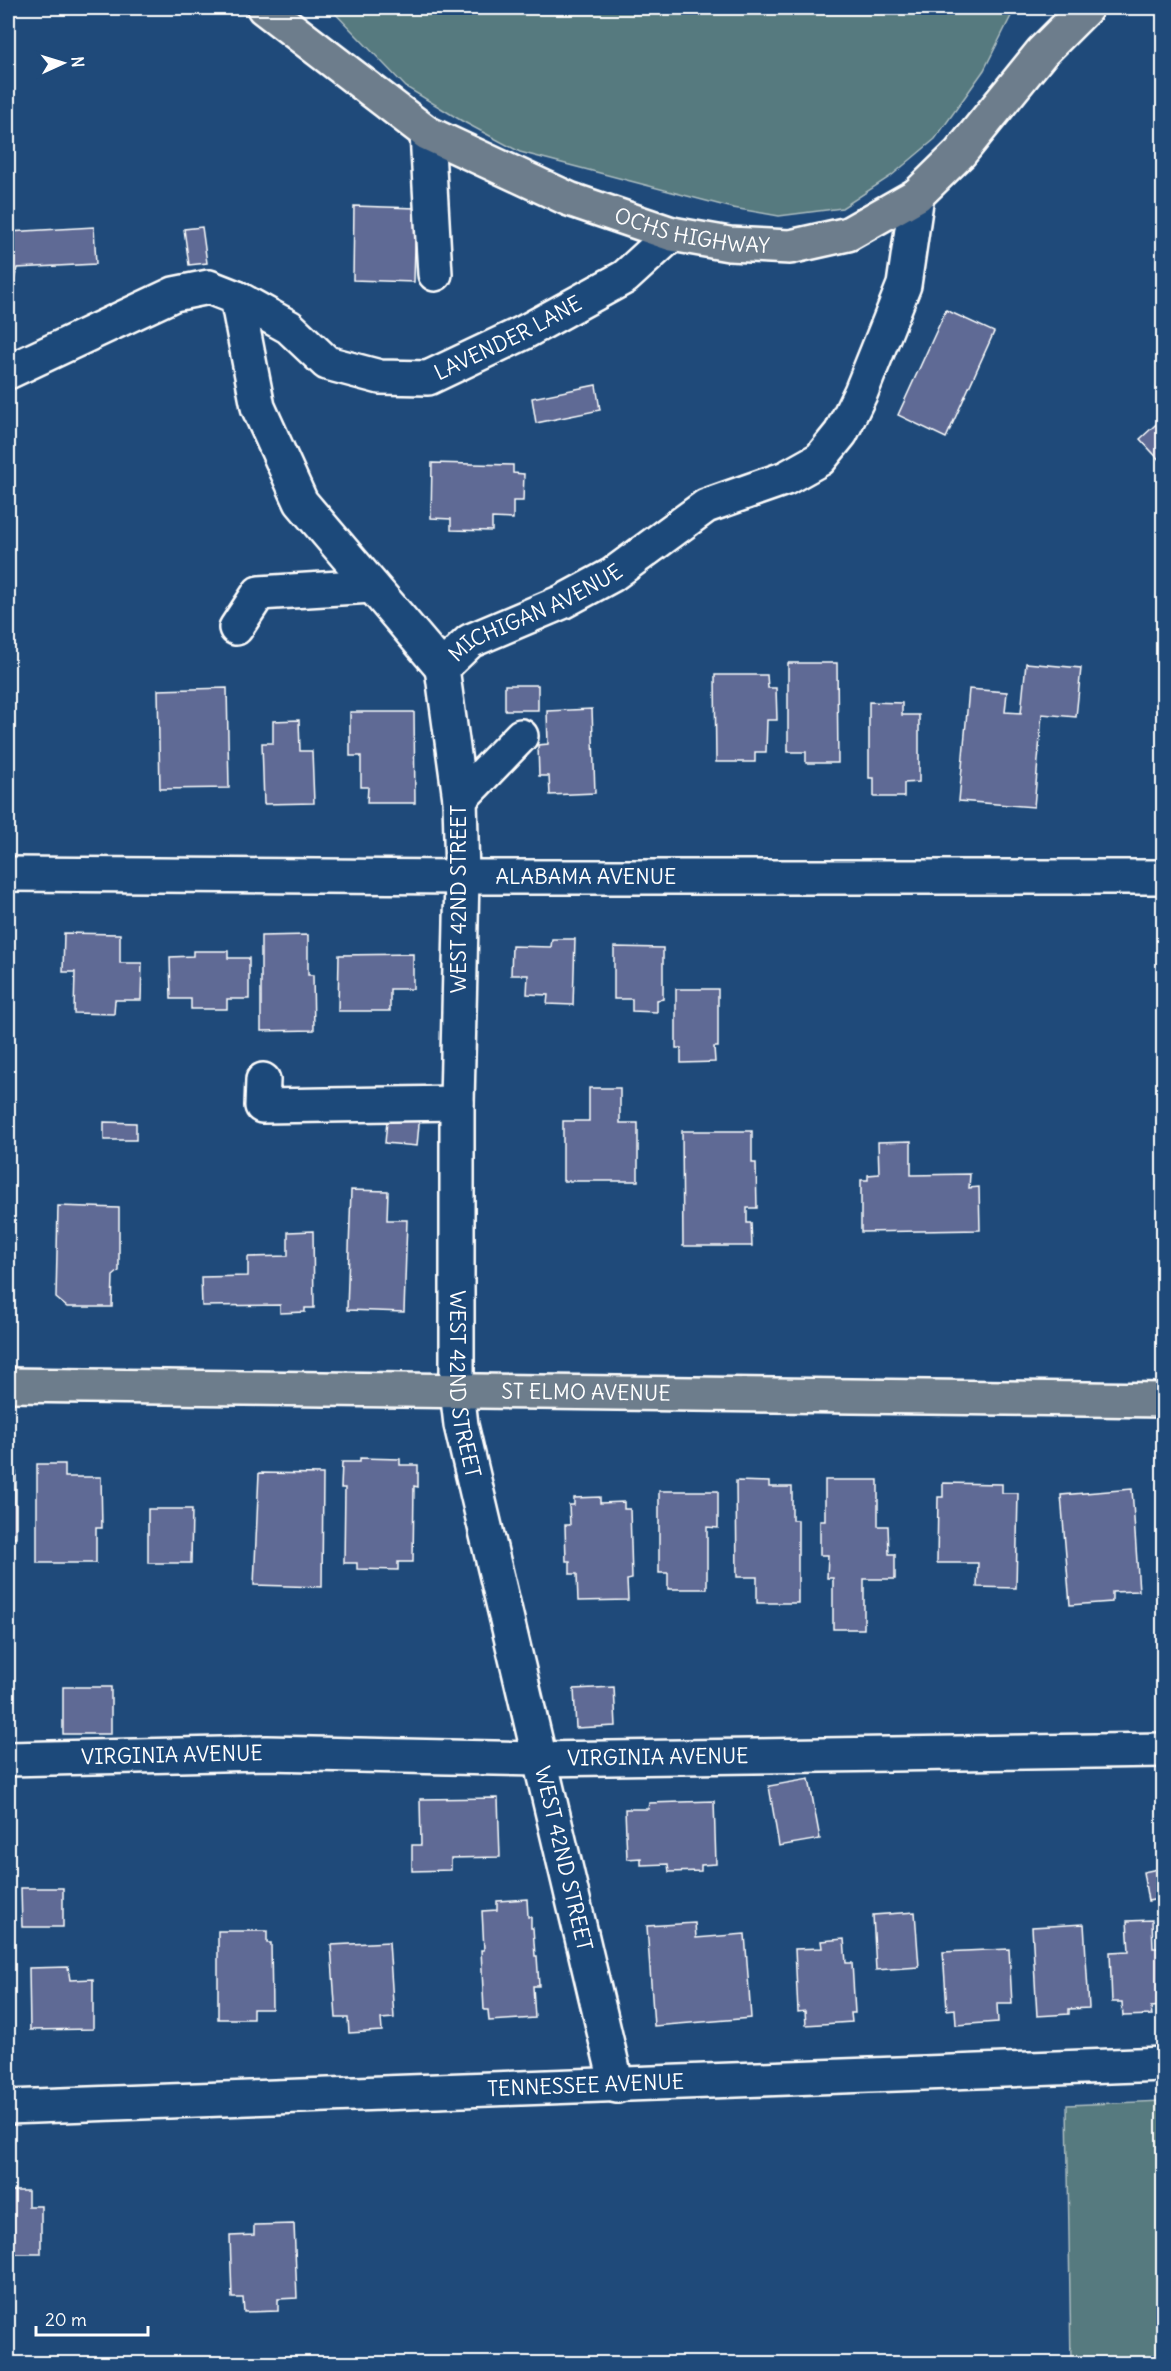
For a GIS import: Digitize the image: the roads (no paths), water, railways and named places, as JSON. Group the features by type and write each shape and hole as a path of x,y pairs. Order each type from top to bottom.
{"main road":[{"name":"OCHS HIGHWAY","path":"264,8 427,133 569,199 672,234 729,244 790,247 848,234 917,195 960,153 1042,52 1086,8"},
{"name":"ST ELMO AVENUE","path":"8,1385 1164,1400"}],"street":[{"path":"427,133 435,274"},
{"name":"MICHIGAN AVENUE","path":"237,298 258,407 302,502 442,668 470,640 561,602 612,575 706,506 786,478 820,459 841,433 856,402 904,285 917,195"},
{"name":"LAVENDER LANE","path":"237,298 289,327 327,363 380,377 428,378 523,333 625,278 672,234"},
{"path":"8,372 174,294 208,287 237,298"},
{"path":"236,628 259,593 372,586"},
{"name":"WEST 42ND STREET","path":"442,668 460,799 462,877 457,1103 457,1390 461,1425 617,2086"},
{"path":"460,799 521,736"},
{"name":"ALABAMA AVENUE","path":"8,874 462,877 1164,877"},
{"path":"263,1080 262,1106 457,1103"},
{"name":"VIRGINIA AVENUE","path":"8,1759 267,1752 538,1759 1164,1750"},
{"name":"TENNESSEE AVENUE","path":"8,2108 1164,2064"}]}
